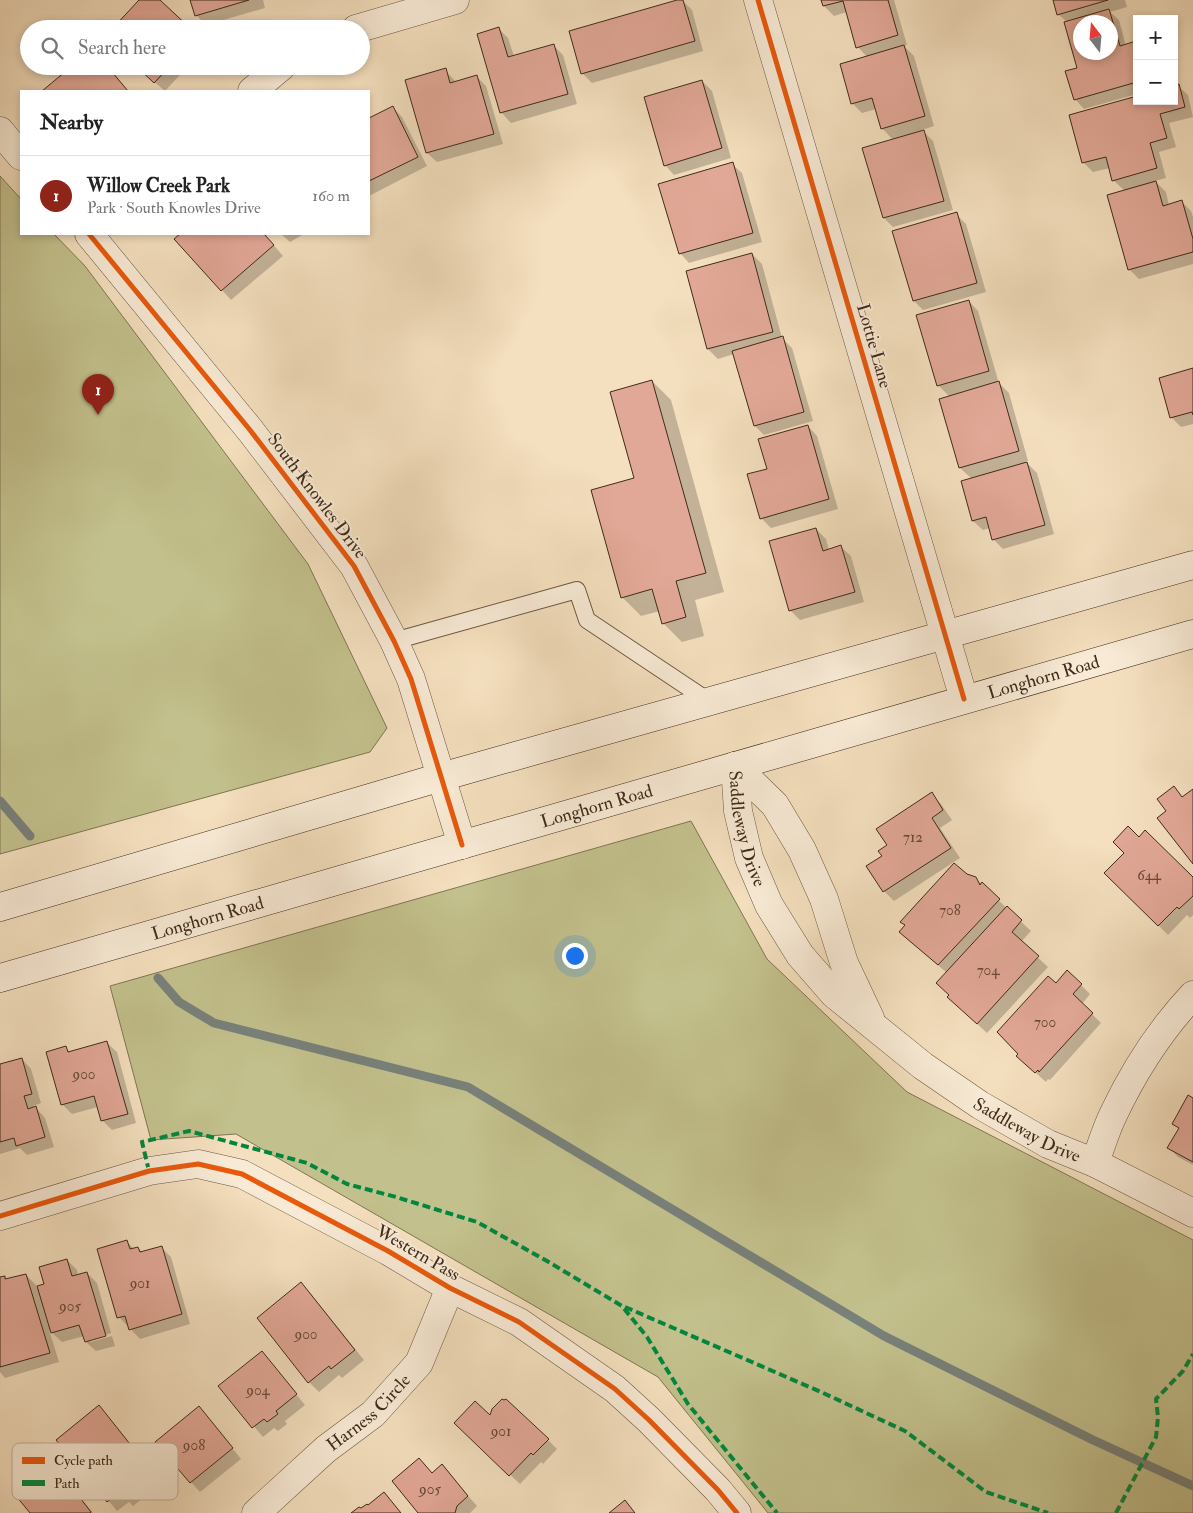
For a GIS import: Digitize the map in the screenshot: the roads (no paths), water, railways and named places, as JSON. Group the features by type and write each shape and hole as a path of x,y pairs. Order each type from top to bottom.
{"street":[{"path":"370,25 456,0"},
{"name":"Lottie Lane","path":"758,0 964,699"},
{"path":"253,90 271,75"},
{"path":"0,131 20,155"},
{"name":"South Knowles Drive","path":"90,235 250,430 354,566 394,641 411,679 462,845"},
{"path":"0,907 441,778 1193,565"},
{"name":"Longhorn Road","path":"0,978 1193,634"},
{"name":"Saddleway Drive","path":"735,766 738,811 749,858 769,906 800,955 834,994 923,1066 980,1105 1048,1144 1095,1163 1193,1213"},
{"name":"Saddleway Drive","path":"735,766 775,805 802,850 824,899 844,963 874,1026"},
{"path":"1095,1163 1114,1113 1143,1060 1178,1012 1193,995"},
{"name":"Western Pass","path":"0,1216 149,1171 198,1164 242,1174 388,1251 450,1288 519,1322 615,1389 718,1490 736,1513"},
{"name":"Harness Circle","path":"256,1513 326,1449 373,1414 419,1363 450,1288"}],"lane":[{"path":"394,641 578,590 587,620 710,702"}],"waterway":[{"path":"0,801 30,836"},
{"path":"158,978 179,1002 214,1023 468,1087 884,1336 1093,1440 1193,1486"}],"place":[{"name":"Willow Creek Park","path":"98,415"}]}
